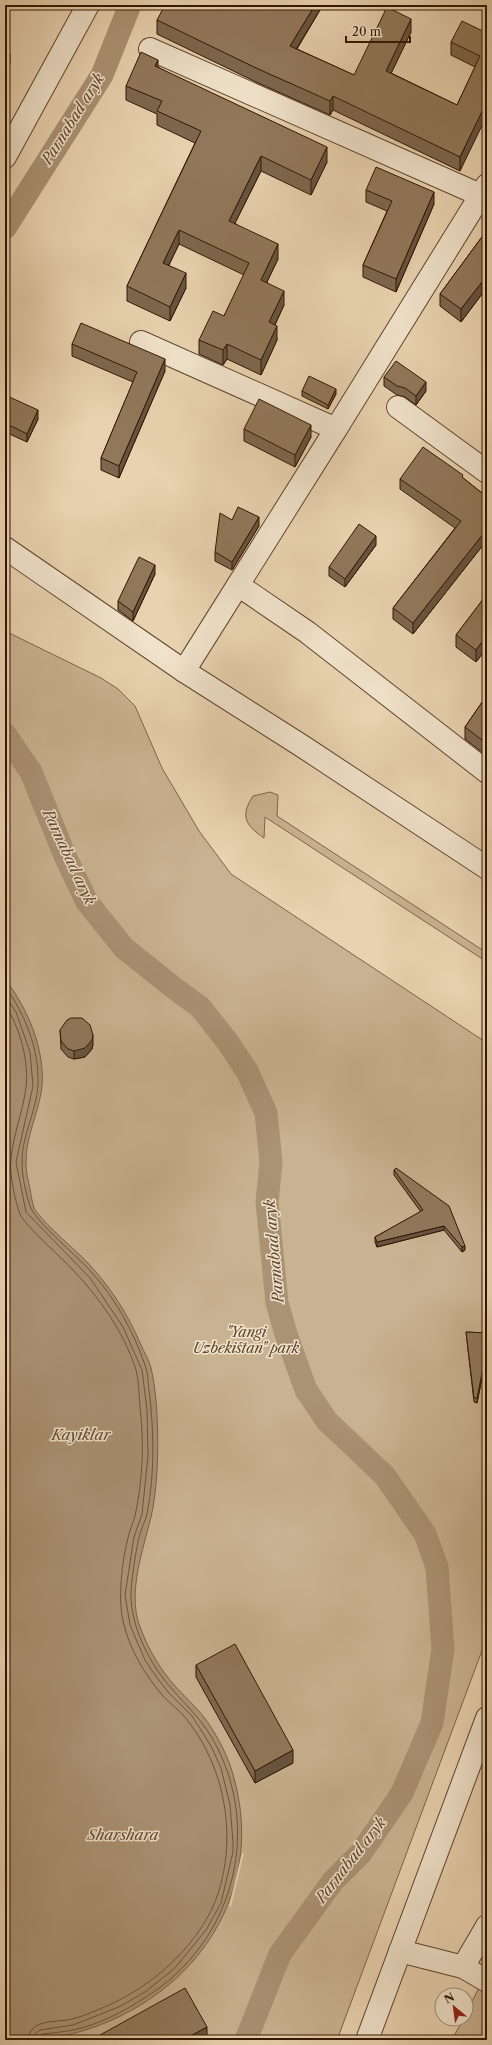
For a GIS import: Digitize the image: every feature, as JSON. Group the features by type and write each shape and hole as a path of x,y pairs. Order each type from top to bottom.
{"street":[{"path":"5,158 88,5"},
{"path":"150,49 485,192 184,671"},
{"path":"141,342 336,429"},
{"path":"398,407 487,472"},
{"path":"5,548 184,671 302,746 487,868"},
{"path":"238,585 307,632 487,772"},
{"path":"367,2040 487,1718"},
{"path":"463,1967 487,1926"},
{"path":"400,1951 463,1967 487,1982"}],"green space":[{"name":"\"Yangi Uzbekistan\" park","path":"5,631 101,678 118,689 135,706 162,768 199,831 231,874 487,1043 487,1637 337,2040 5,2040"},
{"path":"270,792 278,795 277,816 487,953 487,962 265,817 264,838 252,829 246,820 249,803 253,796"},
{"path":"487,1972 487,2040 452,2040 459,2027 474,2027 474,1997"}],"water":[{"name":"Sharshara","path":"5,979 28,1016 38,1044 41,1058 42,1087 26,1154 27,1173 34,1208 48,1225 89,1264 107,1285 129,1320 151,1368 156,1402 158,1442 154,1501 136,1584 135,1598 139,1624 159,1665 175,1686 207,1721 224,1750 230,1765 240,1805 241,1844 236,1881 223,1916 203,1948 178,1976 148,2001 112,2020 87,2030 46,2039 32,2040 5,2038"}],"pier":[{"path":"242,1853 244,1853 231,1907 229,1906"}],"building":[{"path":"165,5 189,5 199,10 202,5 219,5 224,8 225,5 315,5 290,46 354,75 387,7 411,19 386,71 457,105 480,56 451,42 462,21 487,33 487,101 460,157 333,96 330,101 256,68 157,20"},
{"path":"5,52 10,54 5,64"},
{"path":"141,52 158,60 155,66 327,147 311,180 261,156 229,221 278,244 261,280 284,291 269,322 277,326 261,360 227,344 223,350 199,340 213,311 224,316 249,263 179,230 163,263 186,273 170,307 127,286 201,131 157,111 162,101 126,86"},
{"path":"376,167 434,192 396,279 363,265 392,201 366,190"},
{"path":"487,230 487,285 482,282 461,309 440,294"},
{"path":"81,323 165,359 119,466 101,458 137,372 72,344"},
{"path":"396,361 426,382 416,396 405,388 397,386 384,377"},
{"path":"309,376 336,389 328,405 302,391"},
{"path":"5,395 38,410 27,434 5,423"},
{"path":"259,399 311,425 295,455 244,429"},
{"path":"423,447 463,475 462,477 487,497 487,529 413,623 393,608 461,521 400,479"},
{"path":"238,507 259,517 232,562 215,552 220,513 232,520"},
{"path":"359,524 376,536 345,579 329,567"},
{"path":"139,557 155,565 133,612 118,601"},
{"path":"487,594 487,635 476,650 456,635"},
{"path":"487,695 487,744 465,727"},
{"path":"71,1018 82,1018 90,1025 93,1035 92,1040 85,1048 74,1051 68,1049 61,1041 60,1030 67,1020"},
{"path":"396,1168 449,1206 465,1246 462,1247 444,1226 377,1242 375,1237 423,1210 394,1170"},
{"path":"466,1332 487,1333 487,1349 477,1398 474,1398"},
{"path":"235,1644 293,1750 255,1771 196,1665"},
{"path":"185,1988 207,2027 183,2040 91,2040"}],"waterway":[{"name":"Parnabad aryk","path":"5,228 102,75 130,5"},
{"name":"Parnabad aryk","path":"5,734 31,772 65,856 87,902 124,948 200,1007 227,1041 247,1071 266,1113 271,1162 267,1202 277,1303 286,1334 306,1390 327,1421 385,1476 425,1534 437,1567 443,1649 432,1723 402,1793 361,1853 333,1881 280,1954 246,2040"}],"water label":[{"name":"Kayiklar","path":"81,1435"}]}
